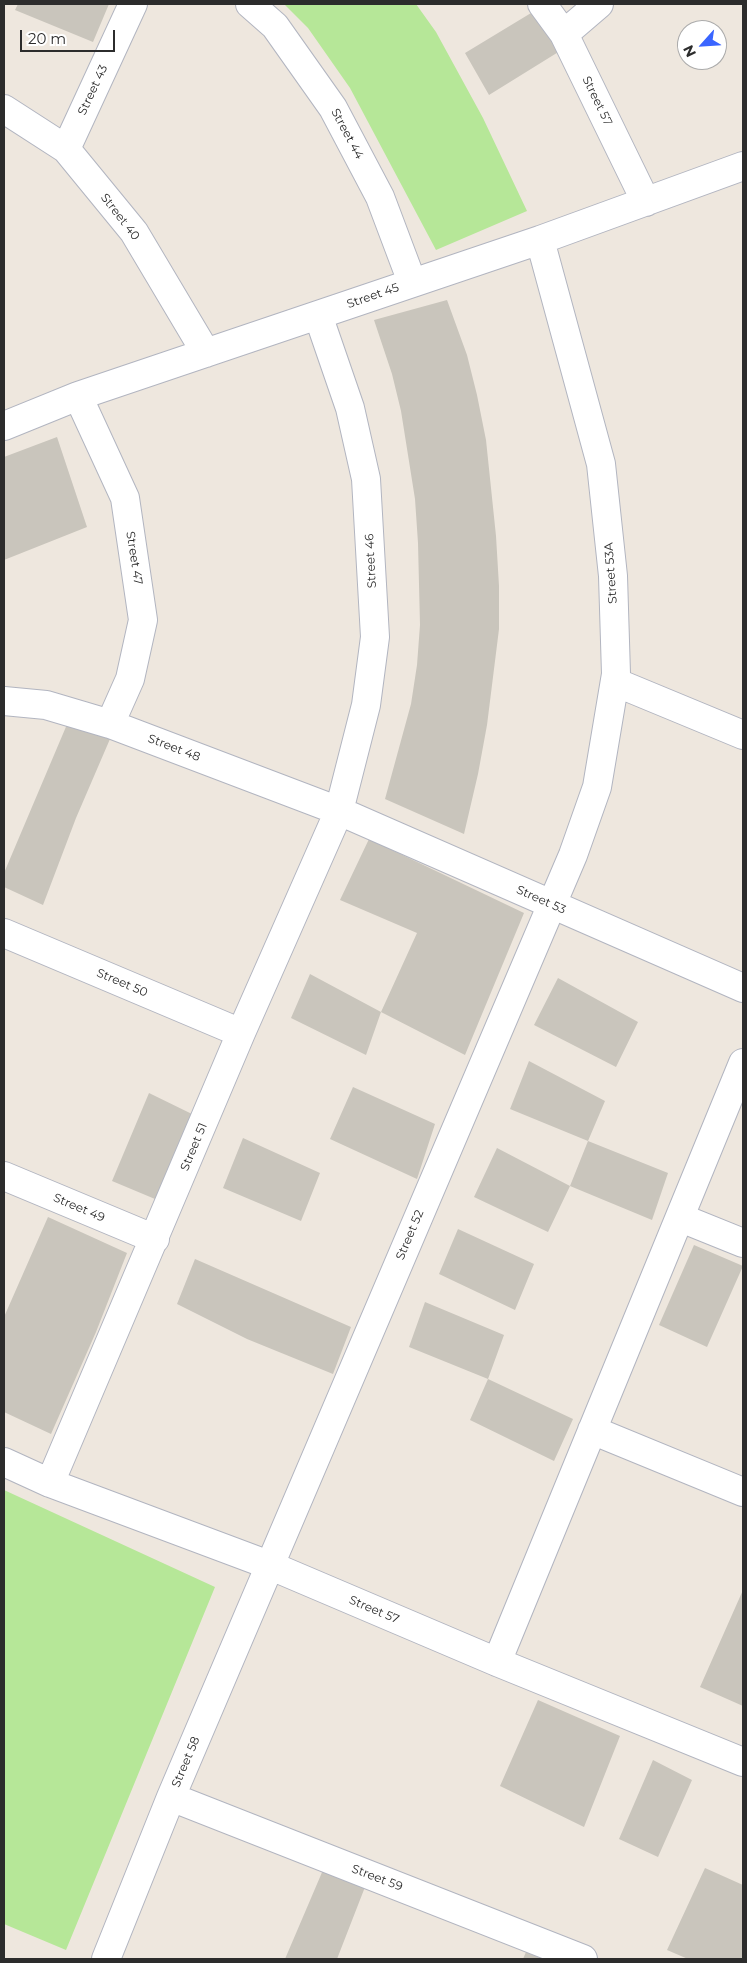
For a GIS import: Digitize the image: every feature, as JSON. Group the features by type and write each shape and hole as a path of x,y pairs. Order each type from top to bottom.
{"street":[{"name":"Street 43","path":"66,149 133,4"},
{"name":"Street 44","path":"250,4 275,26 334,108 380,196 412,282"},
{"name":"Street 57","path":"542,4 564,34 646,202"},
{"path":"564,34 599,4"},
{"name":"Street 40","path":"4,109 66,149 134,232 206,353"},
{"name":"Street 45","path":"4,426 78,396 540,240 743,166"},
{"name":"Street 53A","path":"540,240 600,464 613,576 616,674 597,787 573,855 552,905"},
{"name":"Street 46","path":"318,315 350,408 366,480 375,627 366,705 339,811"},
{"name":"Street 47","path":"78,396 125,498 143,620 130,679 110,724"},
{"path":"615,682 743,735"},
{"name":"Street 48","path":"4,701 46,705 110,724 339,811"},
{"name":"Street 53","path":"339,811 743,988"},
{"name":"Street 51","path":"50,1483 241,1033 339,811"},
{"name":"Street 52","path":"269,1565 552,905"},
{"name":"Street 50","path":"4,934 241,1033"},
{"path":"497,1662 681,1218 743,1063"},
{"name":"Street 49","path":"4,1176 155,1239"},
{"path":"681,1218 743,1243"},
{"path":"592,1430 743,1492"},
{"name":"Street 57","path":"4,1462 50,1483 269,1565 497,1662 743,1762"},
{"name":"Street 58","path":"106,1959 171,1797 269,1565"},
{"name":"Street 59","path":"171,1797 582,1959"}],"green space":[{"path":"284,4 416,4 436,32 483,118 527,211 436,250 350,88 308,28"},
{"path":"4,1490 215,1587 66,1950 4,1924"}],"building":[{"path":"18,4 109,4 93,42 15,10"},
{"path":"536,10 560,51 489,95 465,53"},
{"path":"447,300 467,355 486,440 499,586 499,629 487,725 464,834 385,799 411,704 417,665 420,625 415,499 401,411 392,374 374,320"},
{"path":"57,437 87,527 4,560 4,457"},
{"path":"68,722 110,739 76,818 43,905 4,887 4,873"},
{"path":"369,839 524,913 465,1055 381,1012 417,933 340,900"},
{"path":"310,974 381,1012 366,1055 291,1018"},
{"path":"558,978 638,1022 616,1067 534,1025"},
{"path":"529,1061 605,1101 588,1141 510,1109"},
{"path":"353,1087 435,1124 417,1179 330,1139"},
{"path":"149,1093 194,1115 155,1199 112,1181"},
{"path":"243,1138 320,1173 301,1221 223,1188"},
{"path":"588,1141 668,1173 652,1220 570,1186"},
{"path":"497,1148 570,1186 548,1232 474,1197"},
{"path":"48,1217 127,1253 96,1332 51,1434 4,1412 4,1317"},
{"path":"458,1229 534,1264 515,1310 439,1274"},
{"path":"694,1245 743,1266 707,1347 659,1325"},
{"path":"195,1259 351,1327 333,1374 247,1339 177,1304"},
{"path":"425,1302 504,1335 488,1379 409,1347"},
{"path":"488,1379 573,1419 554,1461 470,1420"},
{"path":"743,1590 743,1706 700,1687"},
{"path":"538,1700 620,1736 584,1827 500,1786"},
{"path":"653,1760 692,1780 658,1857 619,1839"},
{"path":"705,1868 743,1885 743,1959 688,1959 667,1950"},
{"path":"323,1870 365,1887 337,1959 285,1959"},
{"path":"526,1952 543,1959 523,1959"}]}
